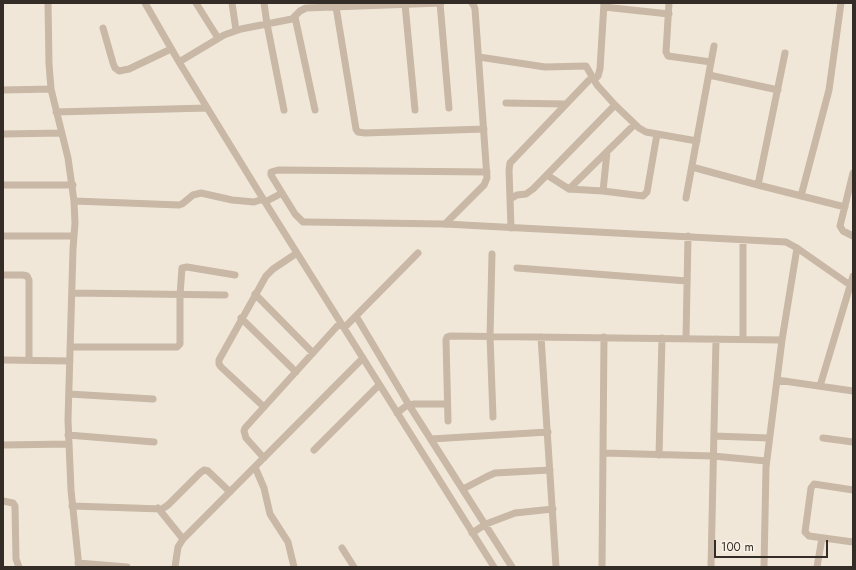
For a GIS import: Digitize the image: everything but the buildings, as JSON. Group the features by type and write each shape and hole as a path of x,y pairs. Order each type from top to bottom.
{"street":[{"path":"48,3 51,89 73,185 74,201 68,444 72,506 79,565 127,567"},
{"path":"145,3 171,49 181,61 207,108 266,200 297,253 348,322 479,528 512,567"},
{"path":"196,3 218,38"},
{"path":"232,3 236,30"},
{"path":"264,3 284,110"},
{"path":"181,61 218,38 236,30 289,20 309,6 441,3 449,108"},
{"path":"445,224 484,185 487,178 475,9 472,3"},
{"path":"669,3 666,52 668,56 711,62"},
{"path":"801,196 829,90 841,3"},
{"path":"405,4 415,110"},
{"path":"340,5 356,129 358,132 484,129"},
{"path":"511,228 508,170 510,163 566,104 593,78 598,76 600,69 604,5 668,14"},
{"path":"295,17 315,110"},
{"path":"103,28 113,63 115,68 119,71 129,69 171,49"},
{"path":"686,198 714,46"},
{"path":"758,186 785,53"},
{"path":"479,58 545,66 582,66 588,68 593,78 634,125 646,132 697,141"},
{"path":"709,75 778,90"},
{"path":"3,90 51,89"},
{"path":"506,103 566,104"},
{"path":"510,199 516,195 530,192 615,105"},
{"path":"56,112 207,108"},
{"path":"569,189 634,125"},
{"path":"3,134 62,133"},
{"path":"547,175 569,189 603,191 639,197 645,195 657,134"},
{"path":"603,191 607,152"},
{"path":"692,167 758,186 845,207"},
{"path":"487,172 273,171 271,172 271,175 279,194 303,222 445,224 786,242 850,285"},
{"path":"853,173 840,226 843,232 853,236"},
{"path":"3,185 73,185"},
{"path":"74,201 179,205 193,195 201,193 232,200 254,202 266,200 279,194"},
{"path":"3,236 74,236"},
{"path":"686,338 688,236"},
{"path":"743,240 743,339"},
{"path":"764,567 766,460 782,340 797,248"},
{"path":"264,408 219,364 219,360 241,318 269,272 297,253"},
{"path":"264,458 246,438 244,432 313,352 348,322 418,253"},
{"path":"492,254 490,336 492,417"},
{"path":"71,346 178,347 180,344 180,294 182,270 184,267 235,275"},
{"path":"517,268 687,280"},
{"path":"3,275 23,275 27,276 29,280 29,360"},
{"path":"820,386 853,276"},
{"path":"72,293 224,295"},
{"path":"255,294 313,352"},
{"path":"241,318 296,372"},
{"path":"348,322 363,358 379,385 431,439 463,489 494,567"},
{"path":"448,421 447,337 541,336 782,340"},
{"path":"541,336 556,567"},
{"path":"602,567 604,337"},
{"path":"659,455 662,338"},
{"path":"711,567 716,339"},
{"path":"175,567 178,547 183,539 363,358"},
{"path":"3,360 70,361"},
{"path":"777,380 853,391"},
{"path":"314,450 379,385"},
{"path":"69,394 153,399"},
{"path":"403,409 418,403 447,404"},
{"path":"431,439 548,432"},
{"path":"68,435 154,442"},
{"path":"714,436 769,438"},
{"path":"823,438 853,442"},
{"path":"3,445 68,444"},
{"path":"602,453 713,456 766,460"},
{"path":"254,467 264,488 268,509 288,542 294,567"},
{"path":"72,506 165,507 204,470 208,471 230,492"},
{"path":"463,489 496,473 550,470"},
{"path":"853,490 817,484 812,485 805,532 809,536 853,542"},
{"path":"3,502 13,503 15,506 16,559 19,567"},
{"path":"158,508 183,539"},
{"path":"479,528 515,513 553,509"},
{"path":"817,567 822,538"},
{"path":"342,548 354,567"}]}
